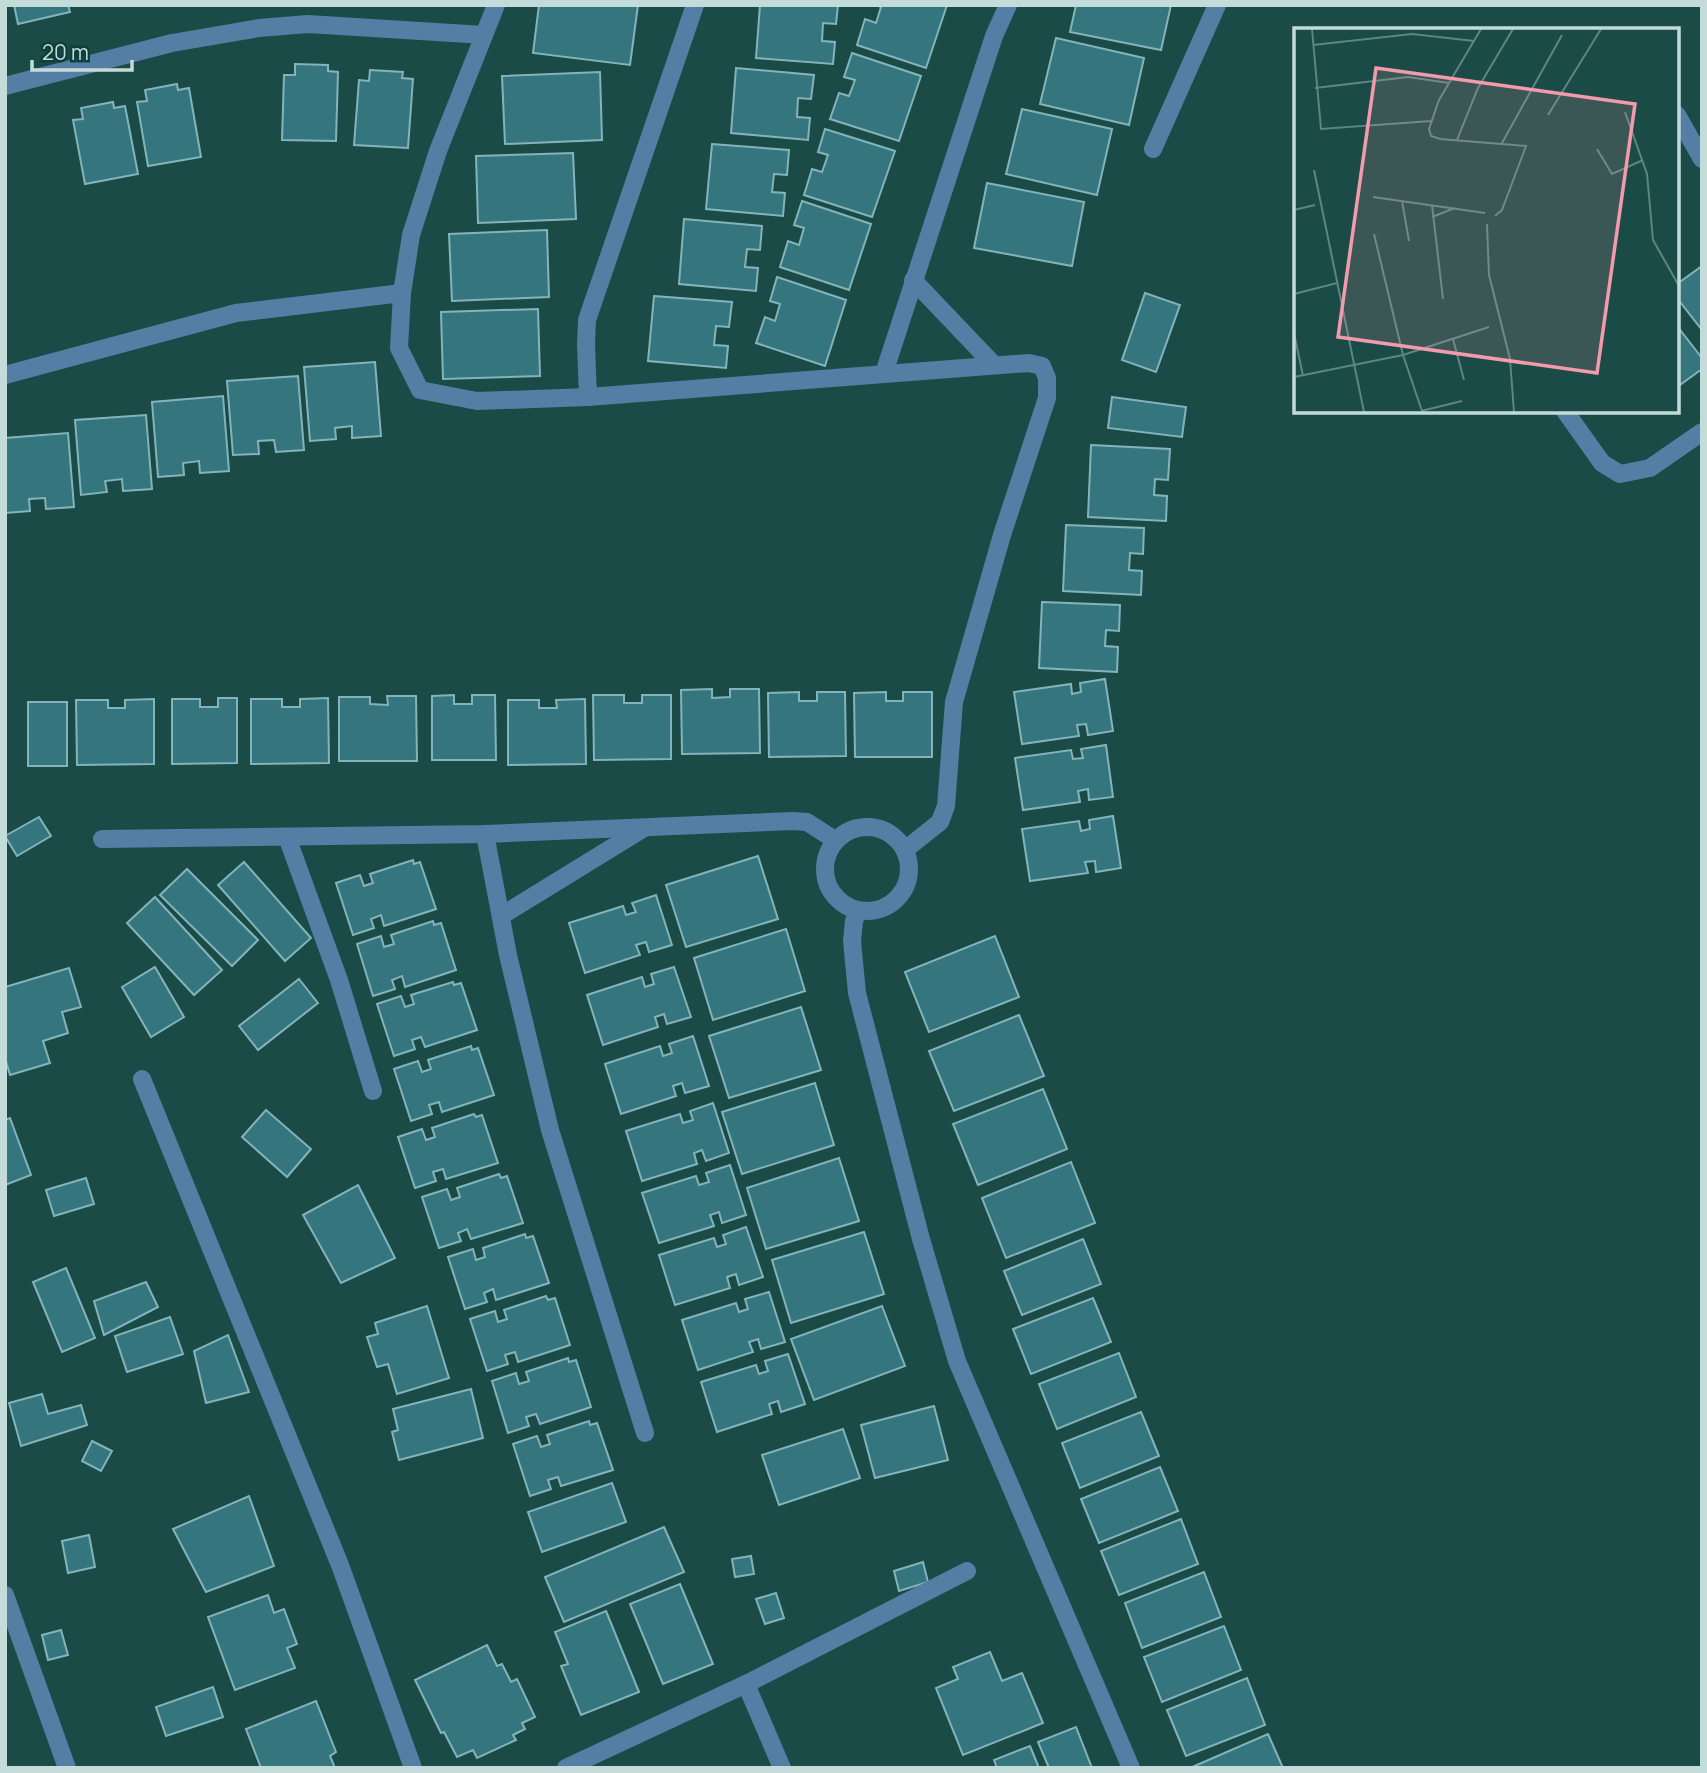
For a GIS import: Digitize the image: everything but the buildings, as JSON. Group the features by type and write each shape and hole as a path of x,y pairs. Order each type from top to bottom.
{"street":[{"path":"496,5 438,151 411,235 402,293 399,348 420,390 477,401 588,397 994,365 1029,363 1042,366 1047,378 1047,398 954,702 946,806 940,822 906,849"},
{"path":"588,397 587,320 695,5"},
{"path":"884,373 994,36 1008,5"},
{"path":"1153,149 1217,5"},
{"path":"5,86 172,43 259,28 308,24 484,36"},
{"path":"1679,119 1702,159"},
{"path":"913,280 994,365"},
{"path":"5,375 236,313 402,293"},
{"path":"1566,413 1602,463 1620,474 1650,468 1702,432"},
{"path":"102,839 485,834 807,822 835,840"},
{"path":"859,826 886,830 906,849 910,864 909,880 901,894 889,906 874,911 858,911 838,901 826,882 825,860 835,840 859,826"},
{"path":"501,916 646,827"},
{"path":"485,834 550,1130 645,1433"},
{"path":"287,837 339,980 373,1091"},
{"path":"858,911 852,941 857,993 921,1239 957,1361 1131,1768"},
{"path":"142,1079 340,1564 413,1768"},
{"path":"566,1768 746,1684 967,1571"},
{"path":"5,1595 67,1768"},
{"path":"746,1684 782,1768"}]}
